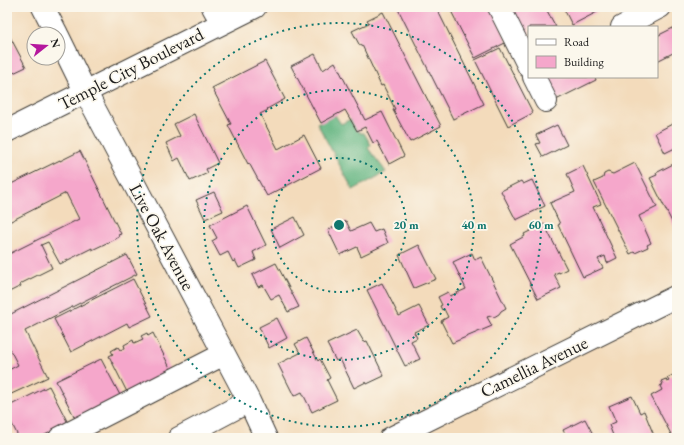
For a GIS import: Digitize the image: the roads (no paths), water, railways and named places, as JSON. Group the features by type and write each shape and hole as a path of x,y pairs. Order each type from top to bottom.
{"street":[{"name":"Live Oak Avenue","path":"43,7 52,26"},
{"name":"Temple City Boulevard","path":"7,131 85,91 218,15 255,7"},
{"path":"499,7 528,66"},
{"path":"624,26 660,7"},
{"name":"Live Oak Avenue","path":"66,53 249,401 266,438"},
{"path":"534,78 546,101"},
{"name":"Camellia Avenue","path":"391,438 677,296"},
{"path":"60,438 224,354"},
{"path":"179,438 249,401"}]}
